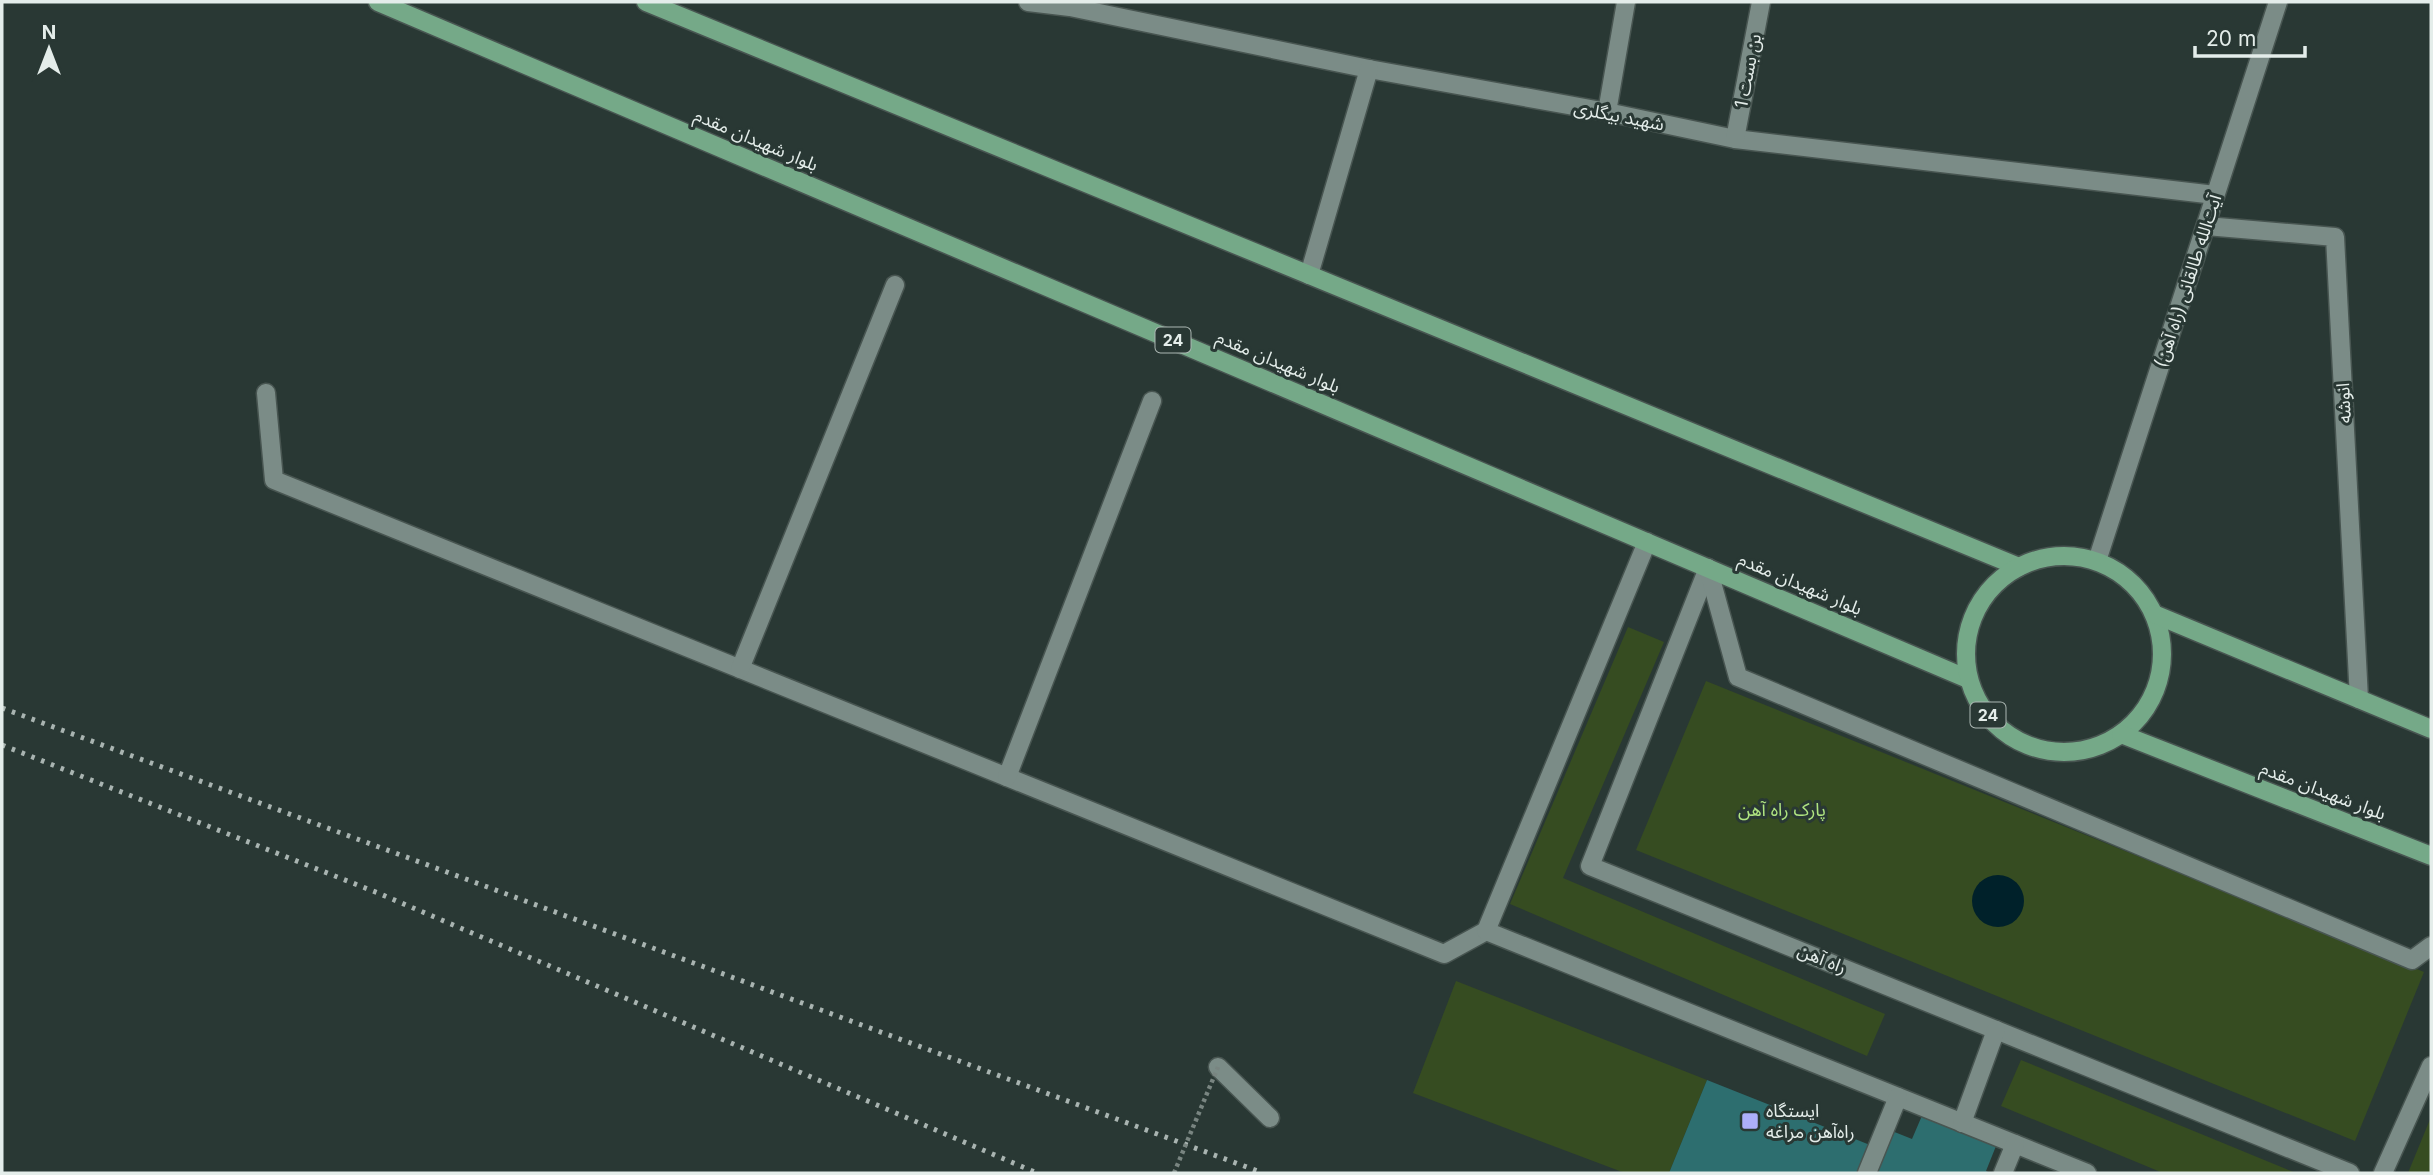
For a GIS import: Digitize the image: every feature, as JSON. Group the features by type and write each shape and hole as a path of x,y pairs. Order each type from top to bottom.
{"main road":[{"name":"بلوار شهیدان مقدم","path":"378,2 1968,678"},
{"path":"646,2 2019,566"},
{"name":"24","path":"2071,555 2097,561 2120,573 2130,582 2154,614 2161,640 2161,667 2155,693 2140,715 2121,734 2092,748 2059,752 2027,745 1999,728 1978,703 1968,678 1965,652 1969,626 1980,602 1997,581 2019,566 2044,557 2071,555"},
{"path":"2154,614 2431,729"},
{"name":"بلوار شهیدان مقدم","path":"2121,734 2431,856"}],"street":[{"name":"شهید بیگلری","path":"1028,2 1071,4 1369,69 1735,139 2215,195"},
{"path":"1607,113 1626,2"},
{"name":"بن بست 1","path":"1735,139 1762,2"},
{"name":"(راه آهن) آیت‌الله طالقانی","path":"2097,561 2278,2"},
{"path":"1309,275 1369,69"},
{"name":"انوشه","path":"2206,226 2335,237 2359,699"},
{"path":"740,669 895,285"},
{"path":"266,393 274,480 1444,954 1486,931 1647,542"},
{"path":"1007,777 1152,401"},
{"path":"1708,568 1738,677 2413,960 2431,946"},
{"name":"راه آهن","path":"1708,568 1590,866 2350,1173"},
{"path":"1486,931 2087,1173"},
{"path":"1962,1123 1996,1030"},
{"path":"2383,1173 2431,1066"},
{"path":"1219,1067 1270,1118"},
{"path":"1867,1173 1898,1097"},
{"path":"2003,1173 2015,1144"}],"path":[{"path":"1174,1173 1219,1067"}],"green space":[{"path":"1628,627 1664,642 1563,878 1885,1014 1867,1056 1510,904"},
{"name":"پارک راه آهن","path":"1706,681 2424,972 2355,1141 1636,850"},
{"path":"1456,981 1707,1080 1669,1173 1625,1173 1413,1093"},
{"path":"2021,1060 2296,1173 2163,1173 2001,1106"},
{"path":"2431,1117 2431,1173 2408,1173"}],"water":[{"path":"1998,875 2008,877 2016,883 2022,891 2022,911 2016,919 2008,925 1998,927 1988,925 1980,919 1974,911 1972,901 1974,891 1980,883 1988,877"}],"building":[{"name":"ایستگاه راه‌آهن مراغه","path":"1707,1080 1885,1151 1892,1131 1912,1139 1924,1111 1998,1141 1986,1171 1990,1173 1669,1173"}],"railway":[{"path":"2,708 1263,1173"},
{"path":"2,745 378,893 1037,1173"}],"place":[{"name":"ایستگاه راه‌آهن مراغه","path":"1750,1121"}]}
